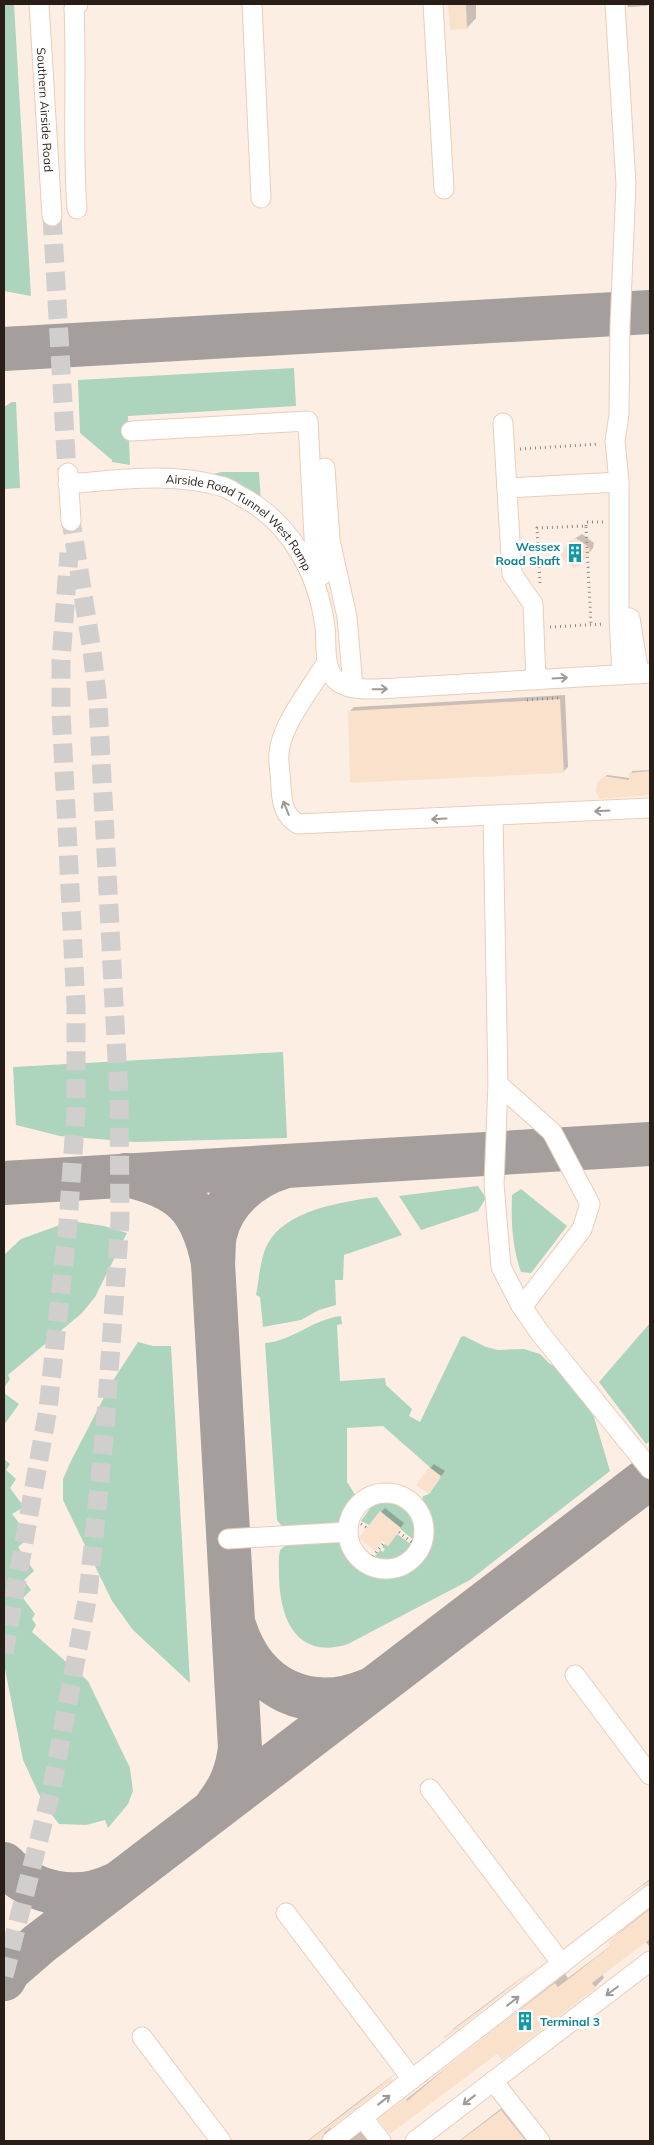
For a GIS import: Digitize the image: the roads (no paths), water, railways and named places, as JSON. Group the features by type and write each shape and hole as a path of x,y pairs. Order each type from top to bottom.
{"street":[{"name":"Southern Airside Road","path":"39,4 52,216"},
{"path":"77,209 74,165 77,64 74,8 78,4"},
{"path":"252,4 261,198"},
{"path":"433,4 444,189"},
{"path":"615,4 626,184 620,326 619,415 615,441 619,482 619,623 637,674"},
{"path":"131,431 308,421 315,556 331,612 335,667 339,678 349,686"},
{"path":"503,423 512,574 533,604 536,680"},
{"path":"621,455 631,627 637,674"},
{"path":"325,468 330,540 347,617 349,686"},
{"name":"Airside Road Tunnel West Ramp","path":"71,522 68,477 181,480 221,486 256,503 284,528 301,553 316,589 325,627 327,662"},
{"path":"507,488 619,482"},
{"path":"327,662 334,678 349,686 378,689 637,674"},
{"path":"327,662 309,693 295,711 281,741 279,753 282,802 292,820 298,824 312,825 650,808"},
{"path":"493,816 498,1084 494,1184 501,1267 522,1307 540,1333 650,1470"},
{"path":"498,1084 552,1132 590,1204 582,1229 522,1307"},
{"path":"380,1493 396,1493 412,1502 420,1515 424,1527 419,1548 411,1559 391,1568 377,1568 366,1564 353,1550 347,1532 348,1525 364,1502 380,1493"},
{"path":"228,1539 347,1532"},
{"path":"575,1675 650,1775"},
{"path":"430,1789 562,1964"},
{"path":"332,2141 650,1895"},
{"path":"286,1913 412,2079"},
{"path":"415,2141 493,2081 647,1971"},
{"path":"142,2037 221,2141"},
{"path":"493,2081 540,2141"},
{"path":"362,2117 381,2141"}],"tunnel":[{"path":"52,216 67,471"},
{"path":"4,1976 51,1792 88,1595 105,1428 120,1221 119,1097 98,703 92,651 71,521"},
{"path":"4,1653 48,1409 68,1223 76,1111 76,1006 61,711 61,660 69,553"}],"place":[{"name":"Wessex Road Shaft","path":"575,553"},
{"name":"Terminal 3","path":"525,2021"}]}
